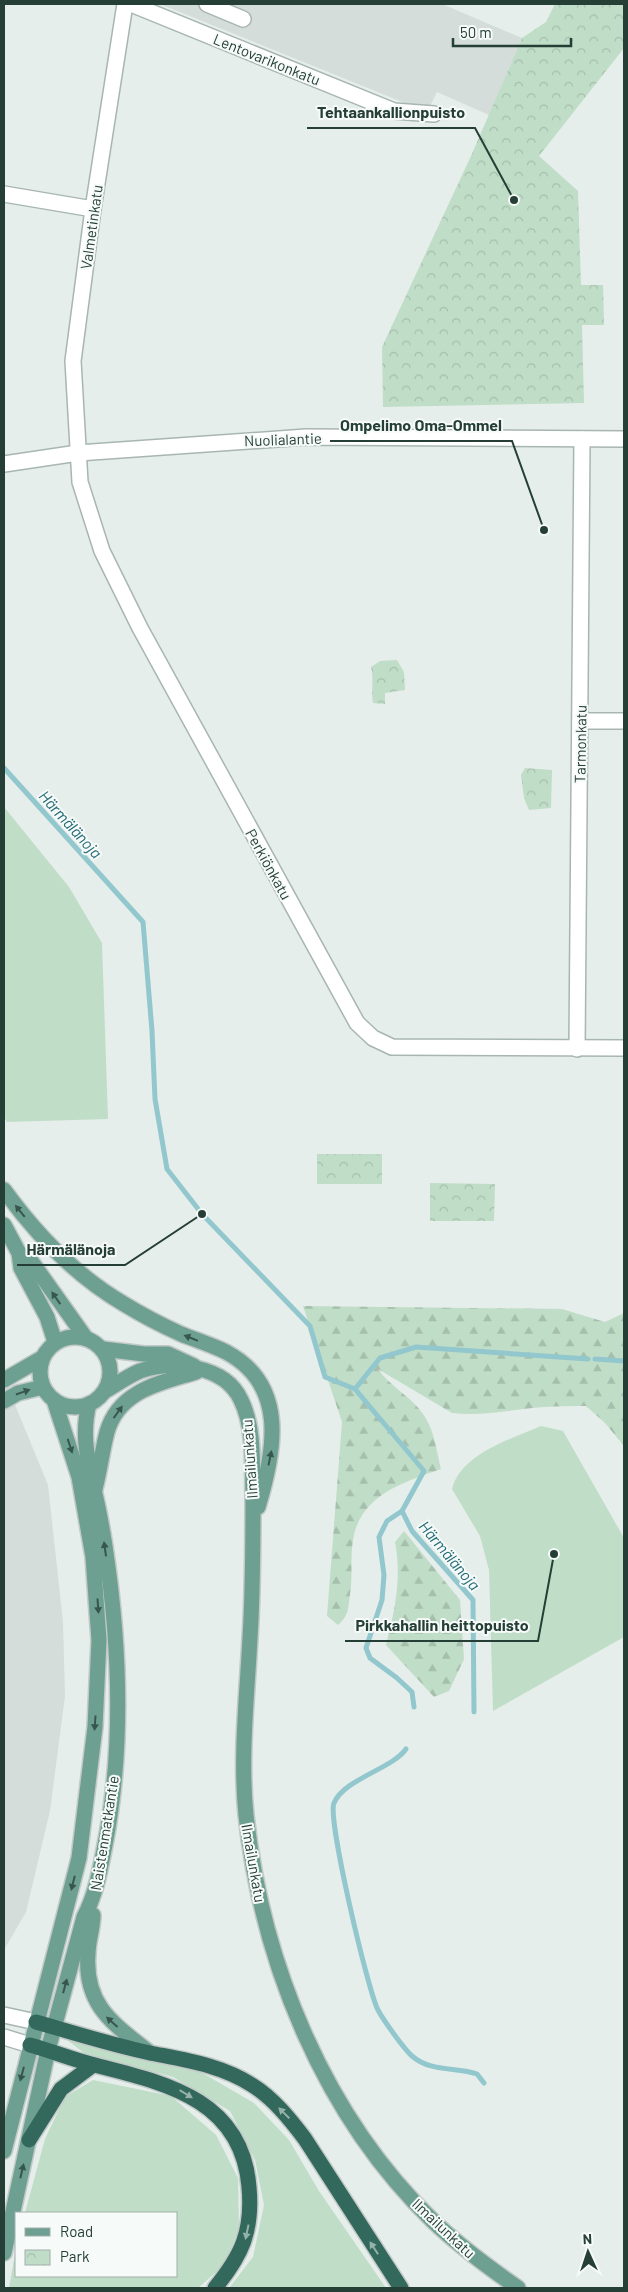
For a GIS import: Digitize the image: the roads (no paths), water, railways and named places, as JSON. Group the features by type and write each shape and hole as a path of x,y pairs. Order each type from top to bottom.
{"highway":[{"path":"36,2022 150,2053 186,2059 224,2071 251,2084 271,2100 305,2138 401,2288"},
{"path":"30,2045 93,2065 151,2079 177,2089 208,2107 221,2121 240,2148 249,2181 250,2220 246,2240 236,2261 215,2288"},
{"path":"29,2140 61,2089 93,2065"}],"main road":[{"path":"4,1190 48,1242 73,1267 110,1295 166,1327 226,1352 238,1359 256,1377 270,1405 273,1442 253,1522"},
{"path":"4,1226 19,1253 22,1268 47,1317 56,1342"},
{"path":"19,1253 31,1261 85,1337"},
{"path":"4,1380 42,1358 56,1342 75,1336 85,1337 104,1349 109,1359 110,1381 98,1399 89,1404 77,1407 65,1406 54,1400 43,1388 40,1378 42,1358"},
{"name":"Ilmailunkatu","path":"104,1349 144,1354 168,1354 211,1373 231,1386 246,1412 251,1441 253,1522 252,1605 244,1732 246,1813 259,1896 281,1970 297,2014 328,2081 345,2112 369,2148 432,2220 480,2261 518,2288"},
{"name":"Ilmailunkatu","path":"105,1391 134,1374 153,1368 181,1366 202,1370"},
{"path":"95,1492 107,1433 126,1401 150,1385 202,1370"},
{"path":"4,1401 18,1393 43,1388"},
{"name":"Naistenmatkantie","path":"4,2151 79,1858 91,1775 98,1674 98,1612 90,1530 79,1478 54,1400"},
{"name":"Naistenmatkantie","path":"4,2253 48,2050 84,1917 94,1898 111,1805 117,1728 117,1672 112,1603 95,1492 84,1439 85,1419 89,1404"},
{"path":"94,1898 87,1965 90,1988 106,2017 150,2053"}],"street":[{"name":"Valmetinkatu","path":"78,453 73,362 93,209 125,4"},
{"name":"Lentovarikonkatu","path":"131,4 394,111 434,114"},
{"path":"207,4 244,19"},
{"path":"4,194 93,209"},
{"name":"Nuolialantie","path":"4,464 78,453 306,437 624,439"},
{"name":"Tarmonkatu","path":"577,1049 582,439"},
{"name":"Perkiönkatu","path":"78,453 80,482 102,551 135,620 357,1023 373,1038 392,1047 624,1048"},
{"path":"580,721 624,721"},
{"path":"4,2015 36,2022"},
{"path":"4,2037 30,2045"}],"waterway":[{"name":"Härmälänoja","path":"4,768 143,922 152,1031 155,1099 167,1169 202,1214 310,1326 325,1377 355,1389 424,1471 402,1511 412,1531 473,1600 474,1712"},
{"path":"355,1389 380,1358 416,1347 588,1359"},
{"path":"595,1359 624,1361"},
{"path":"402,1511 387,1521 379,1537 384,1575 382,1600 366,1648 370,1658 412,1692 414,1707"},
{"path":"406,1749 390,1762 348,1787 339,1795 334,1803 333,1815 350,1905 366,1972 378,2010 399,2041 412,2056 427,2065 477,2074 484,2083"}],"place":[{"name":"Tehtaankallionpuisto","path":"514,200"},
{"name":"Ompelimo Oma-Ommel","path":"544,530"},
{"name":"Härmälänoja","path":"202,1214"},
{"name":"Pirkkahallin heittopuisto","path":"554,1554"}]}
